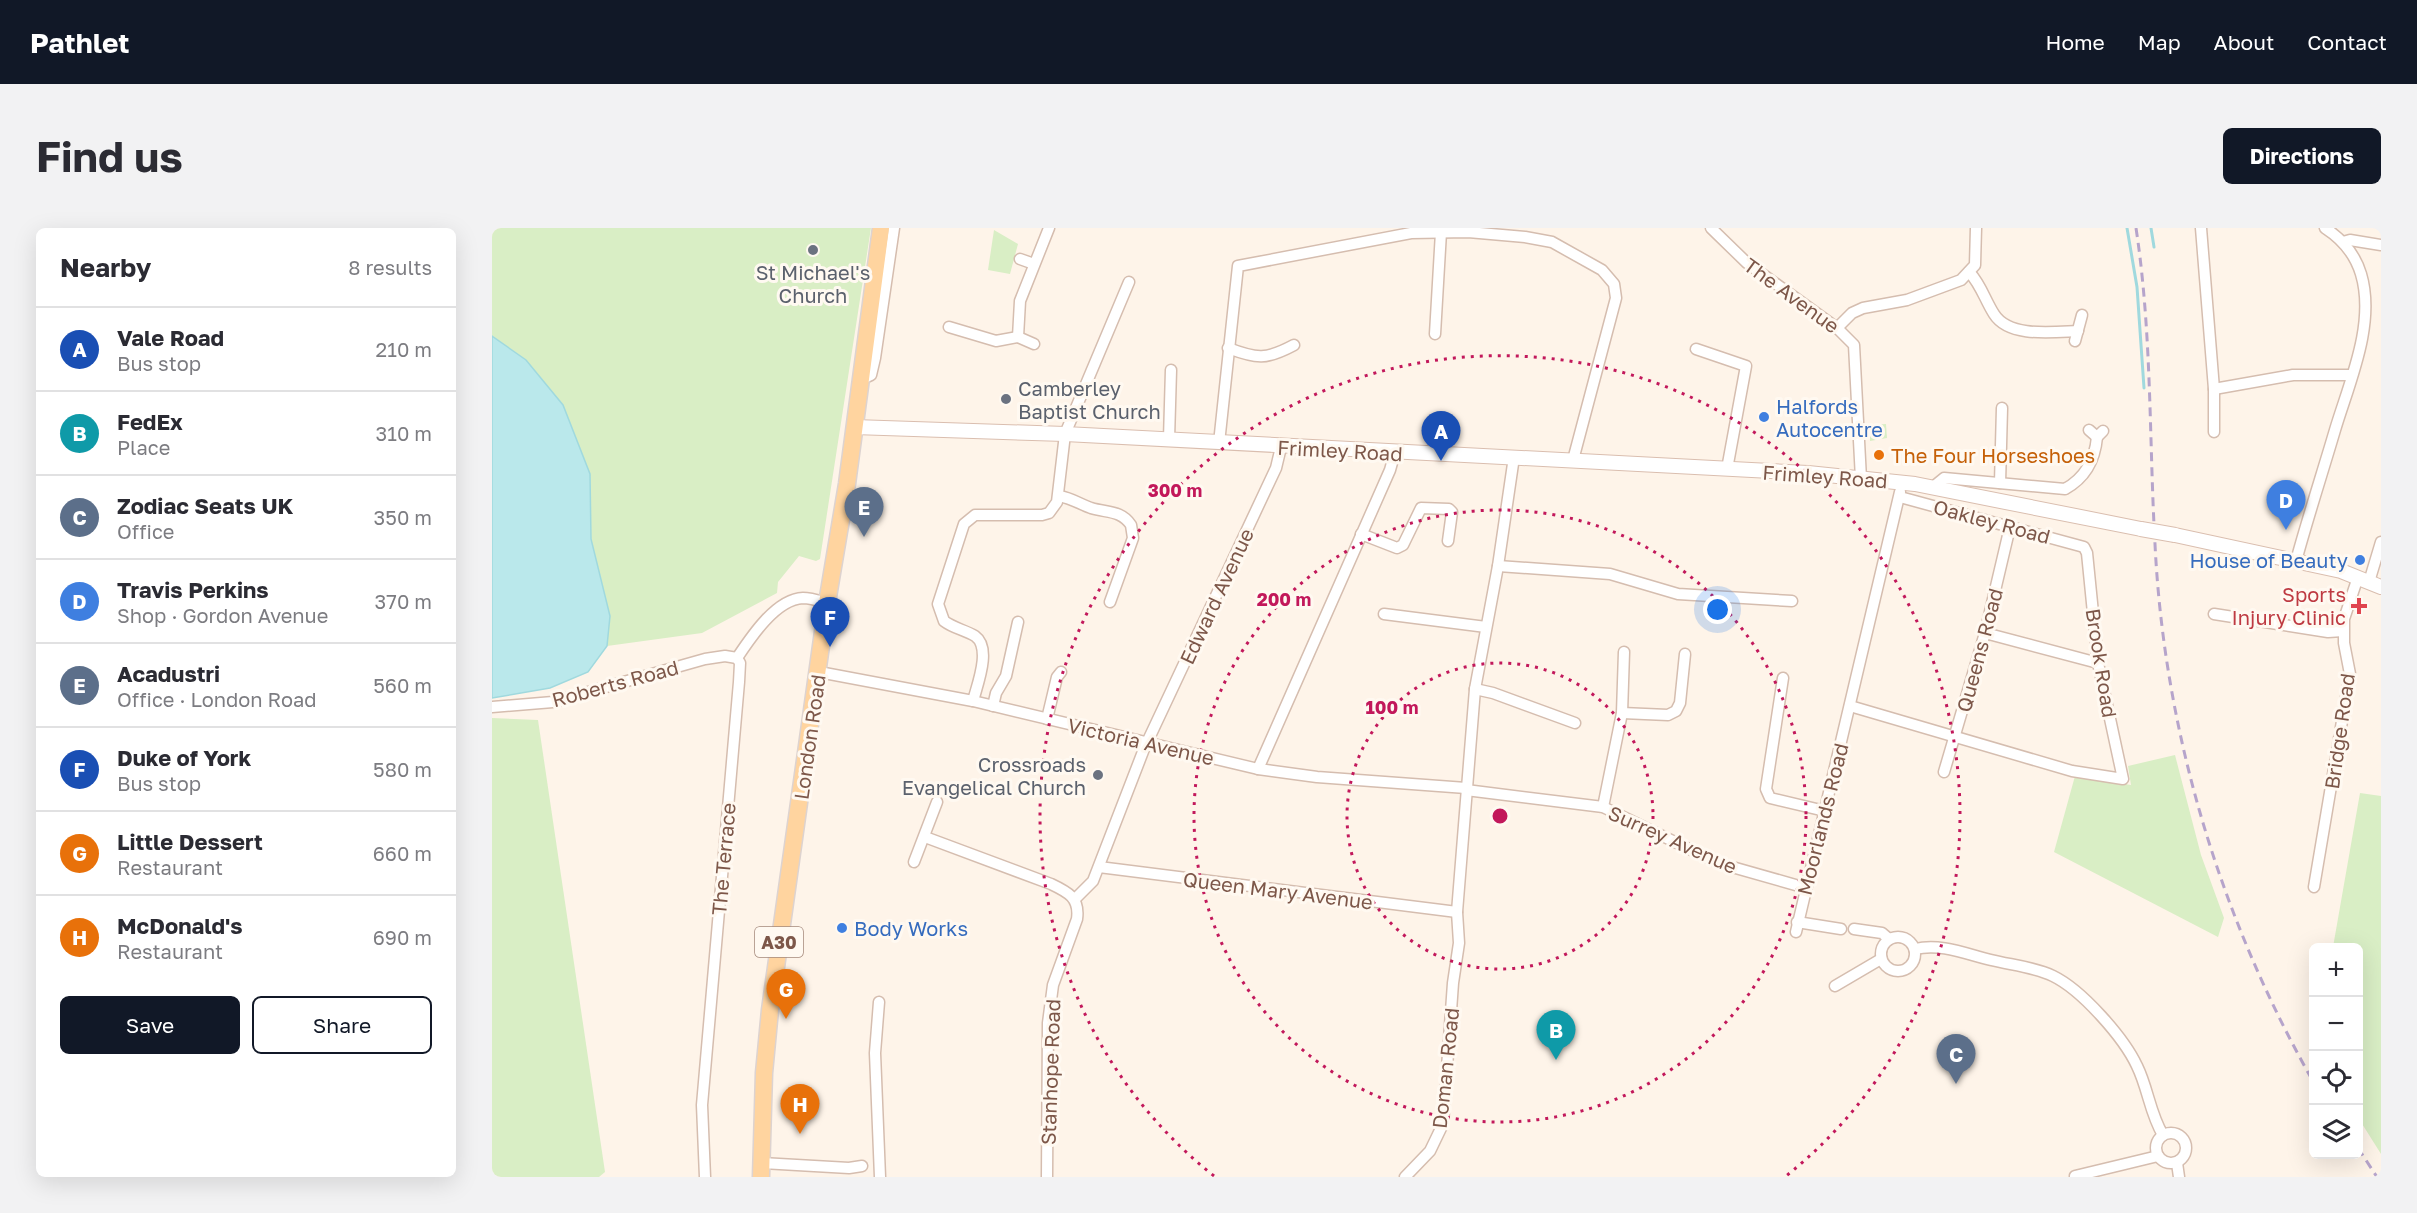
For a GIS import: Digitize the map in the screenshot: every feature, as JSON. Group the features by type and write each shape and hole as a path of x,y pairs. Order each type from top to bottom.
{"main road":[{"name":"London Road","path":"761,1170 768,1026 881,228"},
{"name":"Frimley Road","path":"854,427 1065,434 1281,447 1573,460 1902,482 2175,535 2296,561 2369,582"}],"street":[{"path":"860,380 871,375 875,358 894,228"},
{"path":"1018,337 1018,305 1050,228"},
{"path":"1372,228 1373,240"},
{"name":"The Avenue","path":"1711,228 1747,264 1837,328 1854,345 1862,478"},
{"path":"1837,328 1852,313 1863,308 1907,300 1955,283 1970,273 1978,257 1976,228"},
{"path":"2201,228 2214,389 2214,432"},
{"path":"2296,561 2352,375 2362,334 2364,299 2361,274 2343,242 2325,228"},
{"path":"1435,334 1441,232"},
{"path":"1219,443 1238,266 1411,233 1441,232 1525,237 1552,242 1602,270 1614,284 1616,298 1573,460"},
{"path":"2343,242 2350,240 2381,245"},
{"path":"1020,259 1034,264"},
{"path":"1970,273 1977,280 1993,314 2003,324 2014,329 2076,336 2082,315"},
{"path":"973,701 983,655 982,647 977,638 944,621 938,604 964,524 975,515 984,513 1042,515 1049,513 1059,496 1065,434 1129,282"},
{"path":"949,327 996,341 1018,337 1034,344"},
{"path":"1228,348 1253,358 1276,355 1294,345"},
{"path":"1696,350 1746,366 1727,469"},
{"path":"1169,439 1171,370"},
{"path":"2214,389 2293,375 2352,375"},
{"path":"2000,483 2002,408"},
{"name":"Frimley Road","path":"1933,487 1944,478 2065,489 2078,482 2091,462 2096,433"},
{"name":"Edward Avenue","path":"1147,743 1276,468 1281,447"},
{"path":"1258,769 1390,470 1395,452"},
{"name":"Doman Road","path":"1405,1177 1430,1151 1443,1124 1475,689 1498,566 1514,457"},
{"name":"Moorlands Road","path":"1841,928 1797,927 1902,482"},
{"path":"1059,496 1115,512 1131,525 1133,538 1110,602"},
{"name":"Oakley Road","path":"1900,497 2084,547"},
{"path":"1361,534 1397,548 1403,545 1420,508 1429,506 1449,509 1452,512 1448,541"},
{"name":"Queens Road","path":"1944,772 1985,633 2010,527"},
{"name":"Bridge Road","path":"2314,887 2350,674 2343,631 2345,611 2369,582 2381,543"},
{"name":"Brook Road","path":"1955,738 2072,771 2123,778 2098,663 2087,553 2084,547"},
{"path":"1498,566 1610,574 1678,594 1792,602"},
{"path":"736,658 776,611 789,601 804,598 827,603"},
{"path":"1384,614 1486,627"},
{"path":"2214,614 2328,632 2343,631"},
{"path":"993,706 996,693 1006,676 1018,622"},
{"path":"1985,633 2098,663"},
{"path":"1603,807 1622,713 1624,652"},
{"path":"1622,713 1668,715 1676,711 1680,703 1685,654"},
{"name":"Roberts Road","path":"492,707 553,702 705,658 725,656 736,658"},
{"name":"The Terrace","path":"705,1177 702,1105 739,682 740,663 736,658"},
{"name":"Victoria Avenue","path":"819,672 973,701 1258,769 1317,777 1466,789"},
{"path":"1047,719 1057,677 1061,672"},
{"path":"1783,678 1766,789 1770,798 1825,811"},
{"path":"1475,689 1493,693 1575,723"},
{"path":"1850,706 1955,738"},
{"path":"925,837 1051,884 1069,892 1075,899 1087,889 1099,867 1147,743"},
{"name":"Surrey Avenue","path":"1466,789 1603,807 1718,863 1806,888"},
{"path":"914,862 938,802"},
{"name":"Queen Mary Avenue","path":"1099,867 1457,915"},
{"name":"Stanhope Road","path":"1047,1177 1048,1023 1053,985 1077,919 1078,910 1075,899"},
{"path":"1854,929 1882,933 1889,939 1903,938 1915,949"},
{"path":"1889,939 1883,946 1881,958 1888,968 1901,972 1913,963 1915,949"},
{"path":"1915,949 1934,946 1957,950 2047,973 2061,980 2088,1004 2126,1046 2137,1065 2163,1135"},
{"path":"1835,986 1881,958"},
{"path":"879,1002 875,1053 880,1177"},
{"path":"2176,1133 2184,1139 2187,1150 2184,1158 2177,1163 2168,1164 2157,1156 2156,1145 2163,1135 2176,1133"},
{"path":"2075,1176 2157,1156"},
{"path":"2177,1163 2179,1177"},
{"path":"761,1170 862,1166"}],"green space":[{"path":"492,228 871,228 820,559 816,561 799,556 778,582 777,593 702,633 607,646 610,616 591,539 590,474 563,405 526,360 492,336"},
{"path":"994,230 1018,244 1010,274 988,270"},
{"path":"1886,424 1887,438 1870,441 1870,425"},
{"path":"492,718 538,720 605,1172 599,1177 492,1177"},
{"path":"2175,755 2201,855 2224,918 2218,937 2054,852 2075,776 2131,785 2128,766"},
{"path":"2360,793 2381,796 2381,1154 2363,1125 2363,943 2334,943"}],"water":[{"path":"492,336 526,360 563,405 590,474 591,539 610,616 607,646 588,672 550,688 492,698"}],"waterway":[{"path":"2127,228 2137,287 2144,388"},
{"path":"2151,228 2154,247"}],"railway":[{"path":"2136,228 2145,307 2155,544 2161,614 2171,685 2185,754 2203,823 2225,890 2251,956 2281,1021 2309,1074"},
{"path":"2363,1156 2377,1177"}],"place":[{"name":"St Michael's Church","path":"813,250"},
{"name":"Camberley Baptist Church","path":"1006,399"},
{"name":"Halfords Autocentre","path":"1764,417"},
{"name":"The Four Horseshoes","path":"1879,455"},
{"name":"Vale Road","path":"1441,461"},
{"name":"Travis Perkins","path":"2286,530"},
{"name":"Acadustri","path":"864,537"},
{"name":"House of Beauty","path":"2360,560"},
{"name":"Sports Injury Clinic","path":"2359,606"},
{"name":"Duke of York","path":"830,647"},
{"name":"Crossroads Evangelical Church","path":"1098,775"},
{"name":"Body Works","path":"842,928"},
{"name":"Little Dessert","path":"786,1019"},
{"name":"FedEx","path":"1556,1060"},
{"name":"Zodiac Seats UK","path":"1956,1084"},
{"name":"McDonald's","path":"800,1134"}]}
